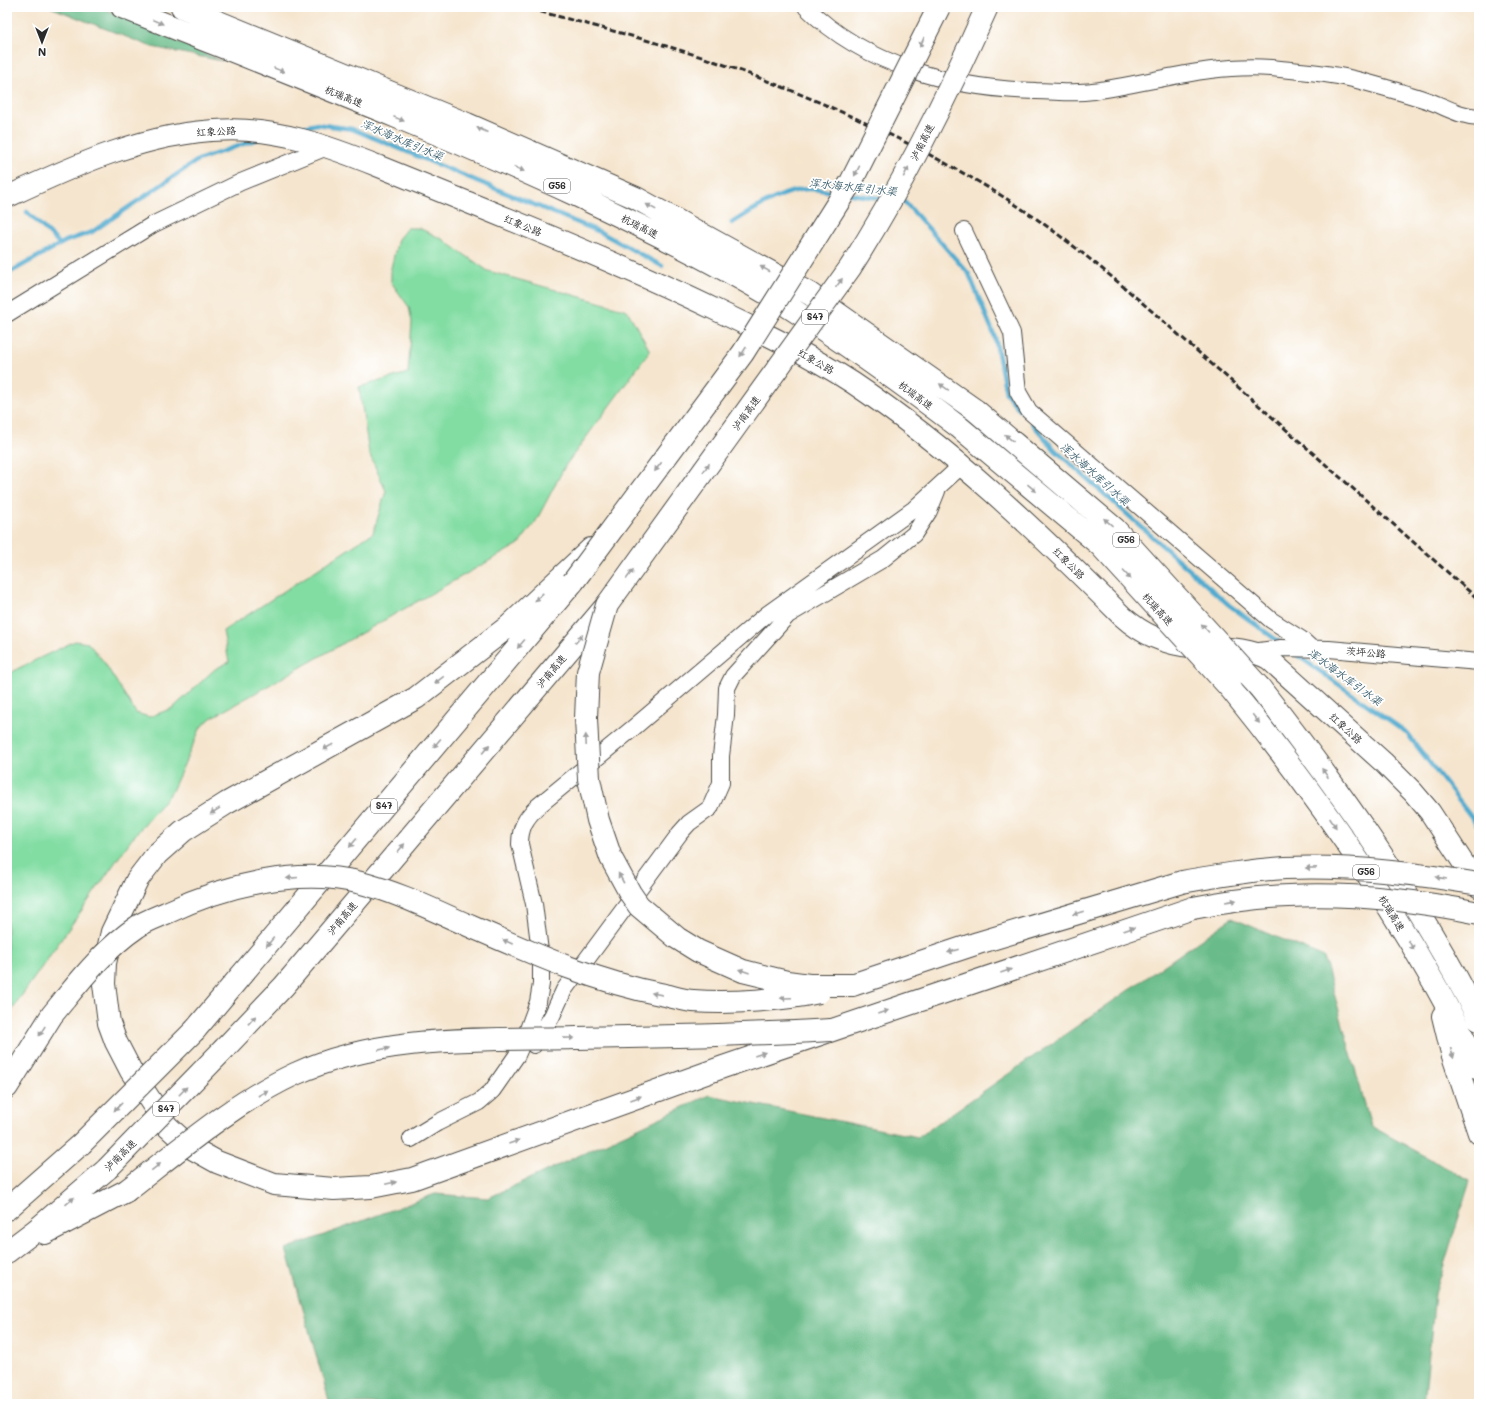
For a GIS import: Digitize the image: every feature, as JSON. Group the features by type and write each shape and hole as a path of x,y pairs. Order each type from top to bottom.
{"highway":[{"name":"杭瑞高速","path":"122,7 437,134 522,170 685,248 780,302 897,380 959,427 1100,545 1231,689 1316,798 1387,903 1437,988 1479,1069"},
{"name":"杭瑞高速","path":"182,7 467,124 636,198 810,294 975,410 1115,529 1260,688 1322,767 1388,863 1461,984 1479,1020"},
{"name":"S47","path":"7,1209 81,1144 195,1030 573,582 743,353 851,182 939,7"},
{"name":"泸南高速","path":"12,1248 107,1169 284,986 608,605 850,268 889,205 933,121 986,7"},
{"path":"609,533 509,626 416,698 227,803 183,831 157,854 137,880 112,932 105,963 104,984 109,1023 116,1042 131,1071 167,1126 190,1147 217,1162 274,1184 334,1189 370,1187 412,1179 723,1066 1192,908 1276,896 1314,896 1401,902 1479,913"},
{"path":"608,605 588,672 586,718 589,779 600,826 611,858 630,893 639,906 662,926 698,951 720,962 743,971 788,982 830,986 852,985"},
{"path":"7,1087 52,1015 94,964 137,926 184,904 232,888 292,877 328,877 367,884 401,895 567,968 630,988 693,1001 740,1001 795,998 852,985 978,943 1182,882 1284,868 1322,867 1404,873 1479,885"},
{"path":"1461,984 1479,1005"},
{"path":"1437,988 1452,1053 1479,1133"},
{"path":"12,1248 59,1226 126,1191 199,1134 246,1102 295,1074 346,1056 409,1044 504,1039 753,1034 831,1030"}],"main road":[{"name":"红象公路","path":"7,197 72,168 143,142 198,131 257,131 293,137 327,147 572,245 688,296 773,337 852,382 895,413 962,465 1015,510 1122,616 1140,631 1155,639 1173,645 1243,650 1269,659 1377,757 1413,792 1430,812 1479,885"}],"street":[{"path":"806,7 828,27 852,43 888,60 939,79 971,86 1052,93 1079,93 1131,85 1209,69 1259,68 1360,80 1426,100 1466,116 1479,117"},
{"path":"7,314 99,256 172,215 241,182 327,147"},
{"path":"964,231 1012,333 1018,392 1029,411 1271,620 1301,640 1309,649"},
{"path":"411,1139 432,1125 479,1102 492,1091 504,1076 528,1032 538,1002 541,984 542,959 538,929 520,844 521,830 528,817 537,807 632,729 766,615 914,509 962,465"},
{"path":"504,1076 525,1059 552,1016 564,990 680,833 689,823 710,808 722,783 722,756 727,688 733,676 788,614 883,559 914,534 929,511 939,486"},
{"name":"茨坪公路","path":"1252,652 1277,648 1309,649 1479,662"}],"green space":[{"path":"50,7 100,7 222,61 152,47"},
{"path":"407,228 419,228 442,239 488,271 627,310 650,351 565,466 536,521 519,544 211,718 201,727 172,791 131,840 20,998 7,1019 7,676 17,669 75,641 88,643 104,662 136,713 149,717 173,708 215,669 229,662 223,631 373,533 386,491 369,453 359,387 408,373 412,322 409,307 391,282 391,268 398,239"},
{"path":"1232,918 1324,957 1371,1126 1470,1181 1435,1294 1424,1404 330,1404 286,1249 435,1194 488,1198 709,1095 918,1137"}],"waterway":[{"name":"浑水海水库引水渠","path":"296,129 317,124 352,129 600,232 662,266"},
{"name":"浑水海水库引水渠","path":"7,274 66,241 92,232 198,160 258,139"},
{"name":"浑水海水库引水渠","path":"732,223 769,201 790,192 809,189 837,193"},
{"name":"浑水海水库引水渠","path":"851,194 885,199"},
{"name":"浑水海水库引水渠","path":"898,201 904,201 969,274 995,337 1006,393 1020,410"},
{"path":"27,212 60,244"},
{"name":"浑水海水库引水渠","path":"1032,423 1055,450 1229,605 1282,644"},
{"name":"浑水海水库引水渠","path":"1294,653 1406,732 1479,827"}],"railway":[{"path":"523,7 673,48 722,64 794,92 900,140 969,176 1002,196 1031,215 1088,257 1168,325 1479,600"}]}
